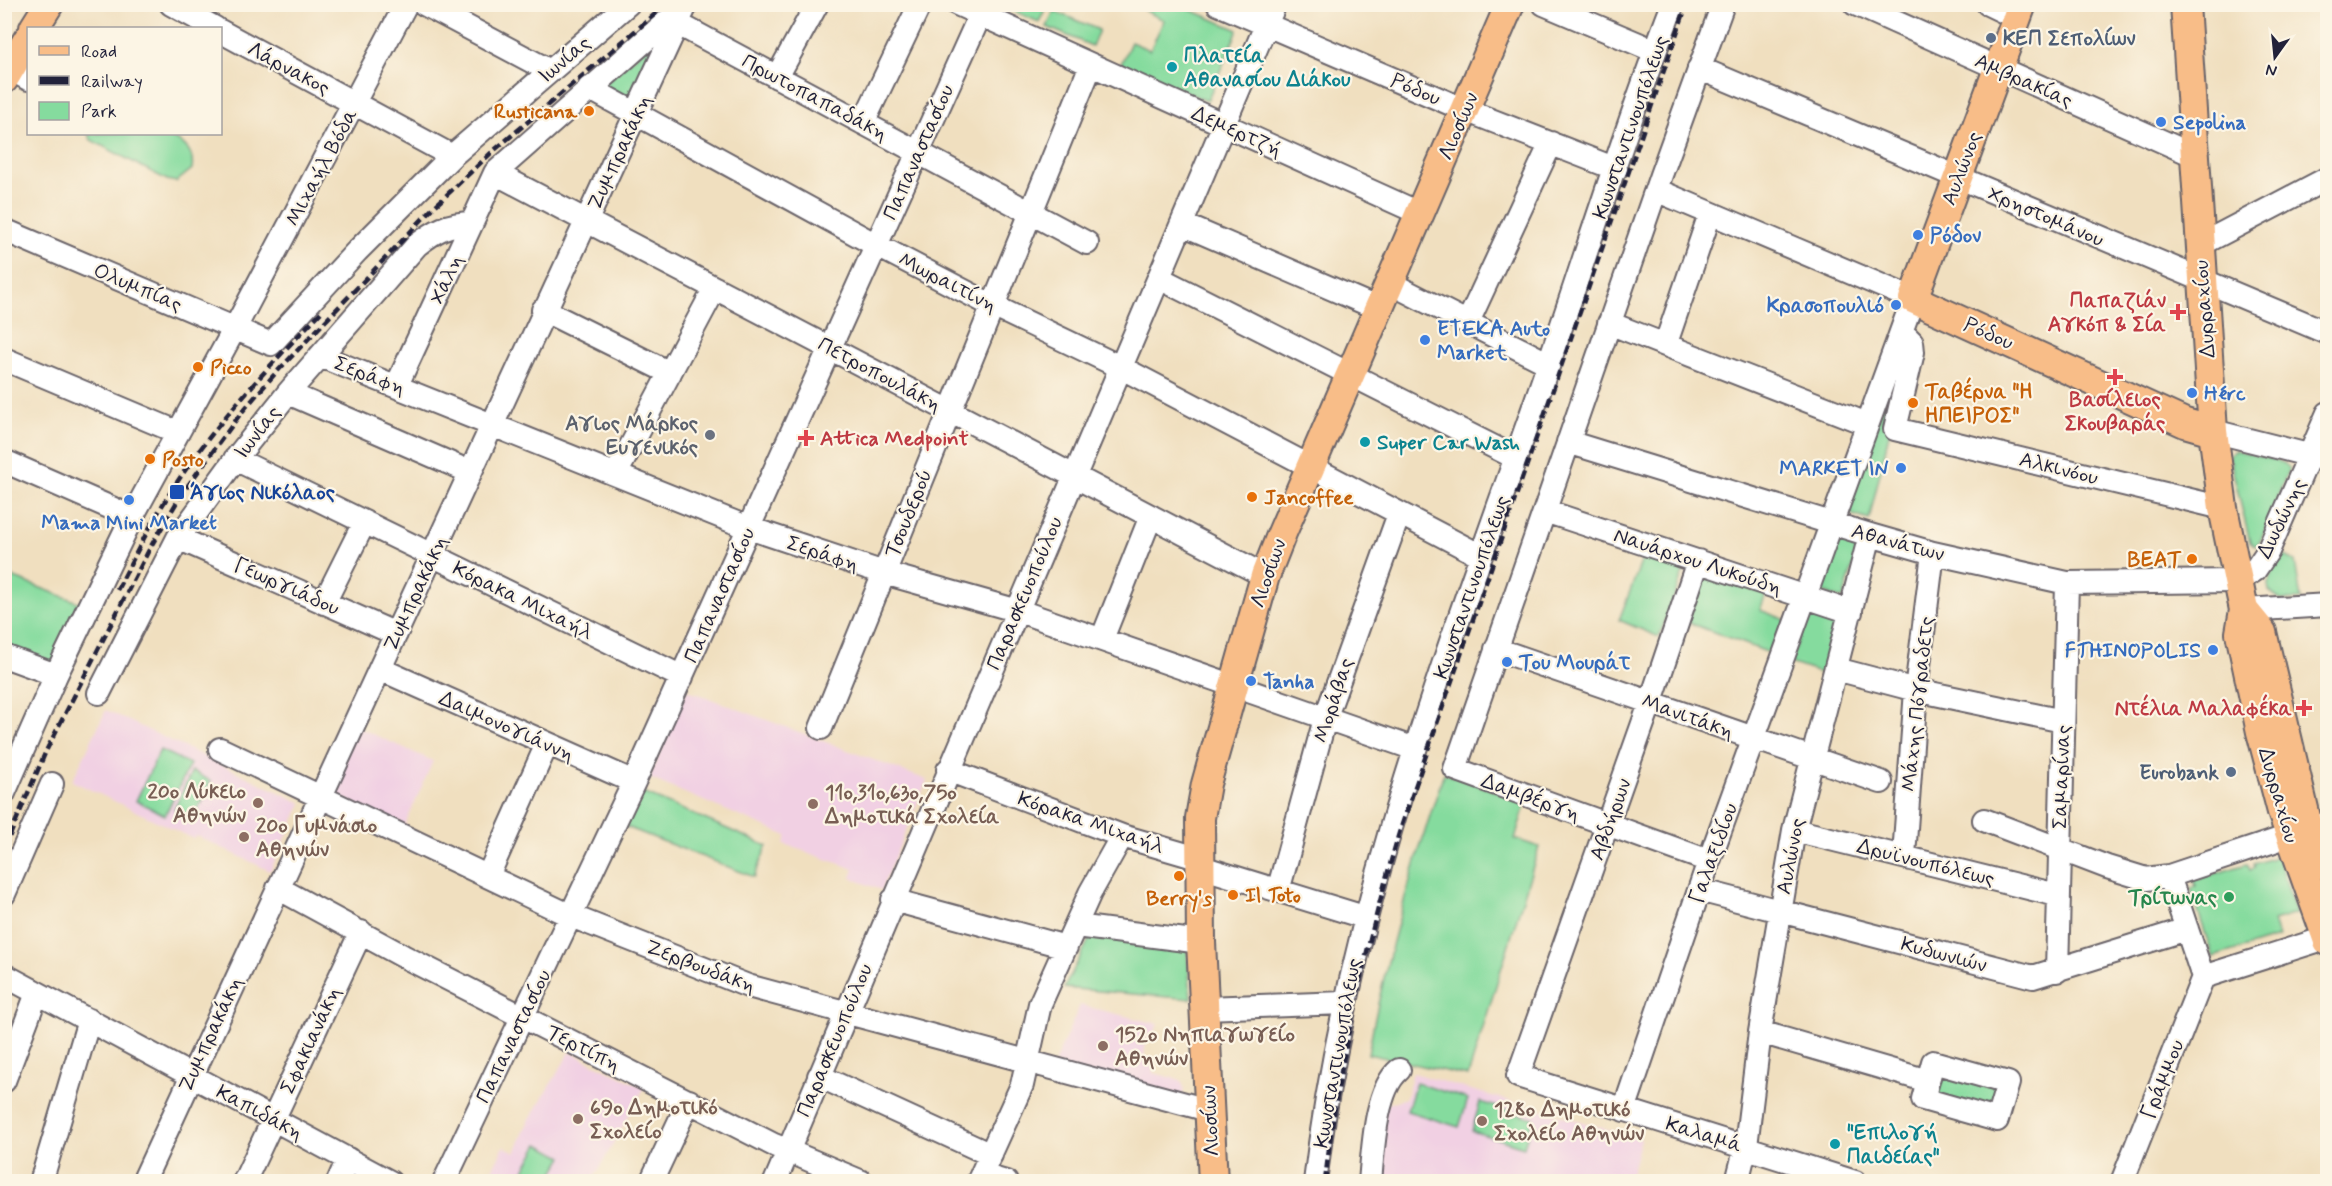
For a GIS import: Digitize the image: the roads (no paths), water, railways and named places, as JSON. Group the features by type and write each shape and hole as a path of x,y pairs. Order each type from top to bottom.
{"main road":[{"path":"35,27 49,4"},
{"name":"Λιοσίων","path":"1213,1182 1201,942 1202,800 1265,576 1349,375 1510,4"},
{"name":"Δυρραχίου","path":"2185,4 2201,282 2213,431 2223,508 2244,610 2240,633 2261,732 2309,830 2328,884"},
{"name":"Αυλώνος","path":"1913,299 2019,11"},
{"path":"14,76 27,42"},
{"name":"Ρόδου","path":"1913,299 2185,423 2213,431"},
{"name":"Δυρραχίου","path":"2309,830 2327,939"}],"street":[{"path":"171,4 213,27"},
{"name":"Μιχαήλ Βόδα","path":"235,328 406,4"},
{"path":"424,4 550,71"},
{"name":"Ιωνίας","path":"271,344 357,251 452,156 628,4"},
{"path":"777,76 817,4"},
{"path":"863,123 920,4"},
{"name":"Δεμερτζή","path":"957,4 982,10 1091,65 1419,213"},
{"name":"Ρόδου","path":"1218,4 1465,110 1616,169"},
{"name":"Παρασκευοπούλου","path":"775,1182 1275,4"},
{"path":"1544,4 1655,51"},
{"name":"Κωνσταντινουπόλεως","path":"1315,1182 1344,1003 1364,917 1415,749 1673,4"},
{"name":"Κωνσταντινουπόλεως","path":"1455,769 1609,323 1723,4"},
{"name":"Αμβρακίας","path":"1855,4 2193,155"},
{"path":"1988,4 2019,11"},
{"name":"Παπαναστασίου","path":"444,1182 634,782 982,10"},
{"name":"Ιωνίας","path":"495,173 589,88 678,16"},
{"name":"Πρωτοπαπαδάκη","path":"678,16 777,76 1087,243"},
{"name":"Ζυμπρακάκη","path":"143,1182 190,1075 433,556 543,310 636,114 678,16"},
{"name":"Λάρνακος","path":"222,32 452,156"},
{"name":"Τσουδερού","path":"821,728 1091,65"},
{"name":"Χρηστομάνου","path":"1699,68 2201,282 2328,333"},
{"name":"Μωραιτίνη","path":"589,88 876,245 993,306 1120,367 1481,556"},
{"path":"1468,322 1551,143"},
{"name":"Πετροπουλάκη","path":"495,173 1265,576"},
{"name":"Χάλη","path":"397,385 495,173"},
{"path":"2200,245 2328,178"},
{"name":"Ρόδου","path":"1656,190 1913,299"},
{"path":"1666,343 1710,214"},
{"name":"Ιωνίας","path":"99,693 178,538 235,459 288,393 417,245 438,229 456,223 472,223"},
{"path":"1182,224 1378,309"},
{"name":"Ολυμπίας","path":"4,230 271,344"},
{"path":"1159,278 1516,458"},
{"path":"1390,283 1549,364"},
{"path":"616,474 715,288"},
{"name":"Αυλώνος","path":"1807,597 1913,299"},
{"path":"543,310 670,373"},
{"path":"1609,323 1666,343 1867,424"},
{"path":"4,793 9,771 132,517 235,328"},
{"name":"Αλκινόου","path":"1902,332 1912,342 1913,352 1895,429 2223,508"},
{"name":"Σεράφη","path":"320,356 749,528 884,573 1017,610 1233,687"},
{"path":"4,359 177,432"},
{"path":"288,393 470,472"},
{"name":"Δωδώνης","path":"2238,581 2255,570 2268,551 2319,458 2328,414"},
{"name":"Ρόδου","path":"2213,431 2319,458"},
{"name":"Αθανάτων","path":"1568,442 1870,535 1934,553 2067,583 2238,581"},
{"name":"Κόρακα Μιχαήλ","path":"235,459 682,677"},
{"path":"4,461 132,517"},
{"name":"Ναυάρχου Λυκούδη","path":"1545,511 1851,612"},
{"name":"Μοράβας","path":"1278,891 1325,719 1399,514"},
{"path":"1102,639 1151,516"},
{"path":"324,603 364,523"},
{"name":"Αυλώνος","path":"1737,1182 1746,1146 1760,1032 1794,830 1870,535"},
{"name":"Γεωργιάδου","path":"178,538 396,634"},
{"name":"Μάχης Πόγραδετς","path":"1904,856 1916,690 1934,553"},
{"name":"Αβδήρων","path":"1518,1076 1608,825 1698,561"},
{"name":"Σαμαρίνας","path":"2057,971 2057,895 2067,583"},
{"name":"Γαλαξιδίου","path":"1624,1110 1709,861 1807,597"},
{"path":"2244,610 2328,604"},
{"name":"Μανιτάκη","path":"1496,649 1881,782"},
{"path":"4,656 56,675"},
{"name":"Δαιμονογιάννη","path":"380,669 634,782"},
{"path":"1836,669 1916,690 2063,721"},
{"path":"1233,687 1415,749"},
{"path":"488,876 547,744"},
{"name":"Ζερβουδάκη","path":"220,749 571,916 748,986 1030,1060 1208,1110"},
{"name":"Δαμβέργη","path":"1455,769 1709,861"},
{"name":"Κόρακα Μιχαήλ","path":"948,770 1122,836 1278,891 1364,917"},
{"path":"4,894 52,784"},
{"path":"1984,819 2146,879 2169,876 2309,830"},
{"name":"Δρυϊνουπόλεως","path":"1794,830 2057,895"},
{"path":"984,1170 1006,1125 1030,1060 1040,1004 1090,893 1122,836"},
{"path":"2169,876 2203,977 2327,939"},
{"name":"Τερτίπη","path":"278,888 522,1017 788,1151 862,1182"},
{"name":"Κυδωνιών","path":"1699,890 2033,977 2187,929"},
{"path":"893,900 1066,947"},
{"path":"1076,927 1201,942"},
{"name":"Σφακιανάκη","path":"244,1182 361,932"},
{"name":"Καπιδάκη","path":"4,975 390,1182"},
{"name":"Γράμμου","path":"2122,1182 2203,977"},
{"path":"4,1082 37,993"},
{"path":"1204,1008 1344,1003"},
{"path":"41,1182 88,1020"},
{"path":"1760,1032 1928,1081"},
{"path":"1370,1182 1383,1098 1387,1083 1399,1070"},
{"path":"819,1076 1005,1182"},
{"name":"Καλαμά","path":"1518,1076 1856,1182"},
{"path":"651,1182 689,1101"},
{"path":"338,1182 348,1159"}],"railway":[{"path":"4,849 46,751 151,546 181,495 241,413 273,376 434,207 491,153 667,4"},
{"path":"1325,1182 1345,1049 1375,919 1399,833 1687,4"},
{"path":"117,590 164,502 206,441 263,374 324,309"}],"place":[{"name":"ΚΕΠ Σεπολίων","path":"1991,38"},
{"name":"Πλατεία Αθανασίου Διάκου","path":"1172,67"},
{"name":"Rusticana","path":"589,111"},
{"name":"Sepolina","path":"2161,122"},
{"name":"Ρόδον","path":"1918,235"},
{"name":"Κρασοπουλιό","path":"1896,305"},
{"name":"Παπαζιάν Αγκόπ & Σία","path":"2178,312"},
{"name":"ETEKA Auto Market","path":"1425,340"},
{"name":"Picco","path":"198,367"},
{"name":"Βασίλειος Σκουβαράς","path":"2115,377"},
{"name":"Hérc","path":"2192,393"},
{"name":"Ταβέρνα \"Η ΗΠΕΙΡΟΣ\"","path":"1913,403"},
{"name":"Αγιος Μάρκος Ευγενικός","path":"710,435"},
{"name":"Attica Medpoint","path":"806,438"},
{"name":"Super Car Wash","path":"1365,442"},
{"name":"Posto","path":"150,459"},
{"name":"MARKET IN","path":"1901,468"},
{"name":"Άγιος Νικόλαος","path":"177,492"},
{"name":"Jancoffee","path":"1252,497"},
{"name":"Mama Mini Market","path":"129,500"},
{"name":"ΒΕΑΤ","path":"2192,559"},
{"name":"FTHINOPOLIS","path":"2213,650"},
{"name":"Του Μουράτ","path":"1507,662"},
{"name":"Tanha","path":"1251,681"},
{"name":"Ντέλια Μαλαφέκα","path":"2304,708"},
{"name":"Eurobank","path":"2231,772"},
{"name":"20ο Λύκειο Αθηνών","path":"258,803"},
{"name":"11ο,31ο,63ο,75ο Δημοτικά Σχολεία","path":"813,804"},
{"name":"20ο Γυμνάσιο Αθηνών","path":"244,837"},
{"name":"Berry's","path":"1179,876"},
{"name":"Il Toto","path":"1233,895"},
{"name":"Τρίτωνας","path":"2229,897"},
{"name":"152ο Νηπιαγωγείο Αθηνών","path":"1103,1046"},
{"name":"69ο Δημοτικό Σχολείο","path":"578,1119"},
{"name":"128ο Δημοτικό Σχολείο Αθηνών","path":"1482,1121"},
{"name":"\"Επιλογή Παιδείας\"","path":"1835,1144"}]}
